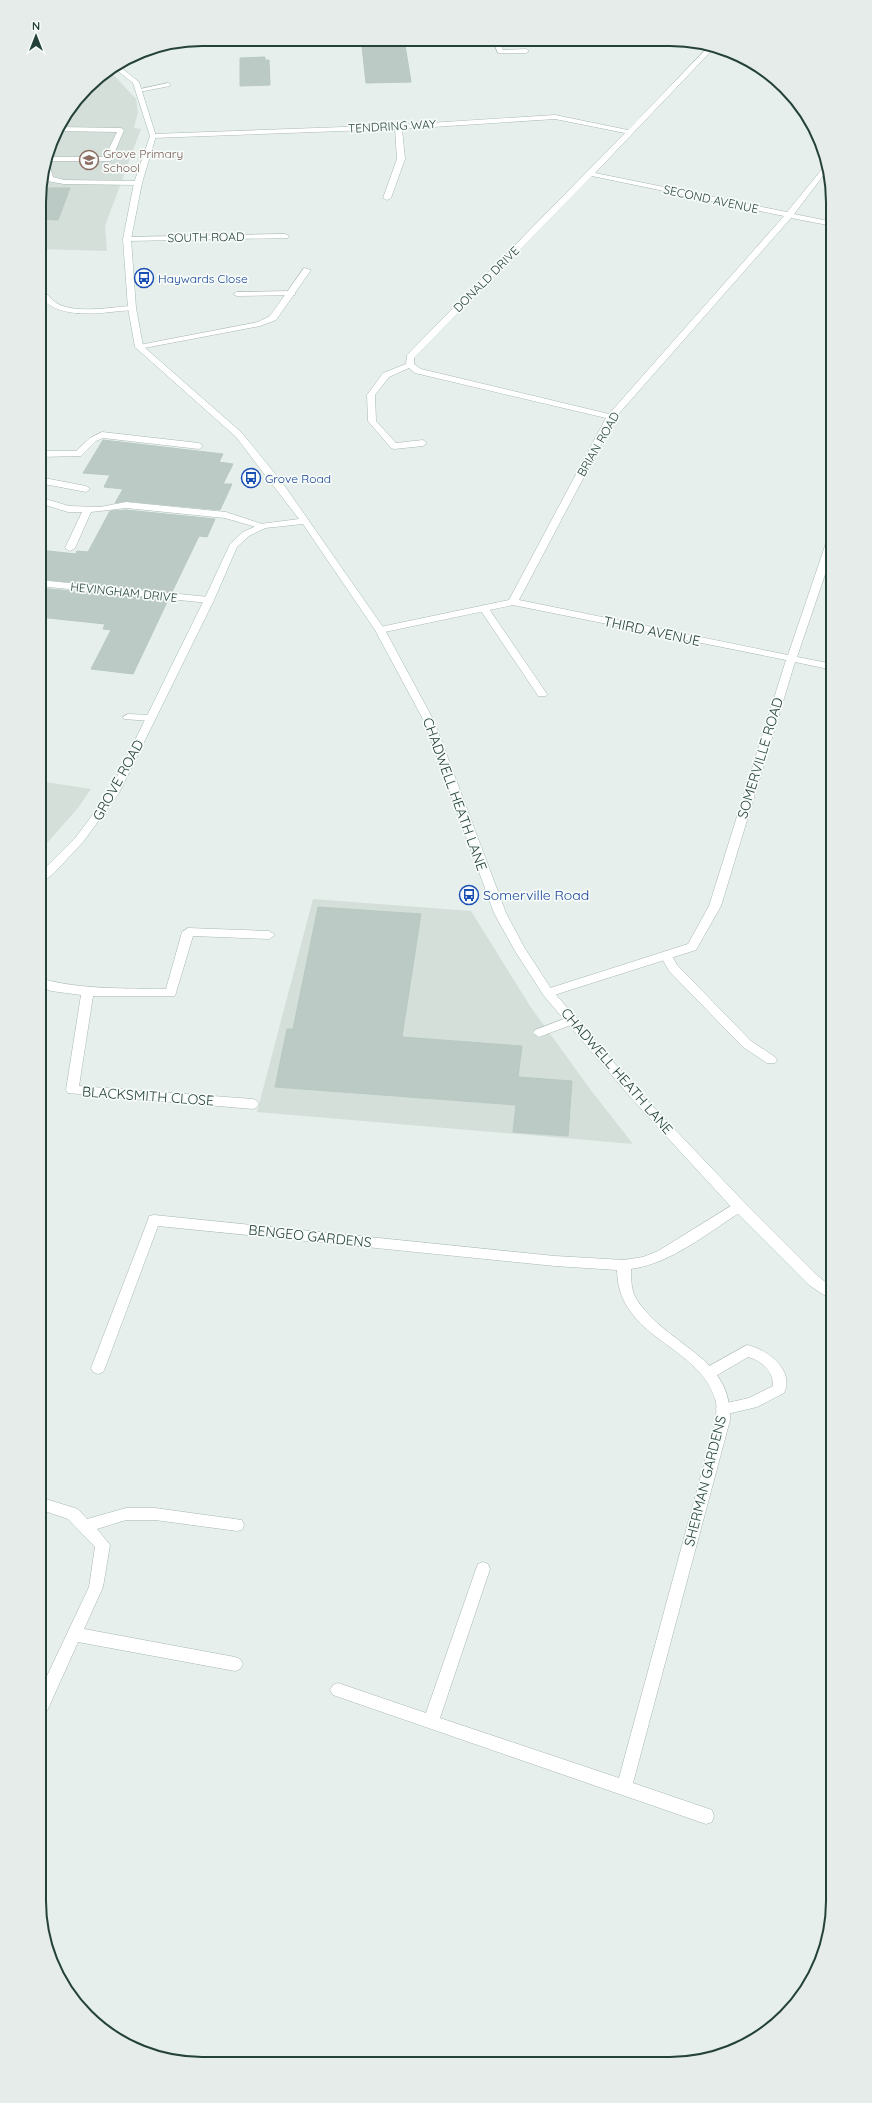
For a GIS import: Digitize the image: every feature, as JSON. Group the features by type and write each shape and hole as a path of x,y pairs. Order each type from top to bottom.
{"street":[{"path":"498,46 500,52 526,51"},
{"name":"DONALD DRIVE","path":"410,365 410,357 590,174 628,132 708,51"},
{"path":"120,69 136,82 153,136 138,183 127,239 132,308 140,347 260,324 273,318 307,270"},
{"path":"139,90 168,85"},
{"name":"TENDRING WAY","path":"153,136 398,127 555,117 628,132"},
{"path":"387,198 401,159 398,127"},
{"path":"52,159 108,159 121,130 64,129"},
{"name":"BRIAN ROAD","path":"513,602 611,417 789,215 823,171"},
{"path":"48,174 50,179 64,182 138,183"},
{"name":"SECOND AVENUE","path":"590,174 826,223"},
{"name":"SOUTH ROAD","path":"127,239 286,236"},
{"path":"236,294 292,292"},
{"path":"46,300 52,304 63,308 82,311 132,308"},
{"name":"CHADWELL HEATH LANE","path":"140,347 239,435 304,521 380,630 430,721 479,860 500,913 519,948 548,993 636,1096 739,1206 814,1281 826,1290"},
{"path":"423,442 394,446 372,421 371,395 386,374 410,365 418,371 611,417"},
{"path":"46,454 78,454 83,451 90,439 102,435 199,446"},
{"path":"46,481 86,489"},
{"name":"GROVE ROAD","path":"46,502 68,509 100,510 126,505 226,515 263,526"},
{"path":"70,548 88,510"},
{"name":"GROVE ROAD","path":"46,874 71,851 98,818 114,793 209,600 233,546 246,534 263,526 304,521"},
{"name":"SOMERVILLE ROAD","path":"548,993 692,947 715,906 791,659 826,557"},
{"name":"HEVINGHAM DRIVE","path":"46,584 209,600"},
{"path":"380,630 513,602"},
{"name":"THIRD AVENUE","path":"513,602 826,666"},
{"path":"484,608 542,694"},
{"path":"128,717 151,718"},
{"path":"46,984 61,988 88,991 171,993 188,932 269,935"},
{"path":"666,955 673,968 747,1044 771,1060"},
{"name":"BLACKSMITH CLOSE","path":"88,991 72,1090 253,1104"},
{"path":"539,1033 572,1020"},
{"path":"624,1265 644,1262 663,1255 739,1206"},
{"name":"BENGEO GARDENS","path":"98,1368 154,1220 555,1261 624,1265"},
{"name":"SHERMAN GARDENS","path":"624,1265 624,1281 628,1297 635,1308 662,1334 699,1362 709,1373 723,1403 722,1420 624,1786"},
{"path":"709,1373 747,1351 753,1352 760,1356 780,1377 781,1383 779,1389 752,1403 723,1409"},
{"path":"46,1506 73,1514 103,1545 96,1587 46,1695"},
{"path":"85,1526 126,1514 155,1514 237,1526"},
{"path":"431,1723 483,1569"},
{"path":"74,1634 235,1664"},
{"path":"338,1690 431,1723 624,1786 706,1816"}],"shaded area":[{"name":"Grove Primary School","path":"113,74 136,99 138,112 134,128 141,129 105,226 107,251 46,249 46,192 54,152 72,115 85,99"},
{"path":"46,782 91,789 78,808 46,844"},
{"path":"313,899 471,911 530,1006 590,1089 633,1144 257,1112"}],"building":[{"path":"362,46 405,46 411,82 366,83"},
{"path":"265,57 265,60 269,60 270,85 240,86 240,58"},
{"name":"Grove Primary School","path":"46,188 70,188 58,220 46,219"},
{"path":"103,440 223,454 219,462 233,464 223,484 232,484 220,510 126,501 115,503 123,489 104,487 110,475 83,473"},
{"path":"126,510 215,519 207,537 199,536 172,592 46,580 46,551 76,554 77,551 88,552 110,511"},
{"path":"46,589 168,600 133,674 91,669 111,630 103,629 105,624 46,618"},
{"path":"318,907 421,914 402,1037 522,1046 518,1077 572,1081 568,1136 513,1132 516,1105 275,1087 287,1029 293,1029"}],"place":[{"name":"Grove Primary School","path":"89,160"},
{"name":"Haywards Close","path":"144,278"},
{"name":"Grove Road","path":"251,478"},
{"name":"Somerville Road","path":"469,895"}]}
